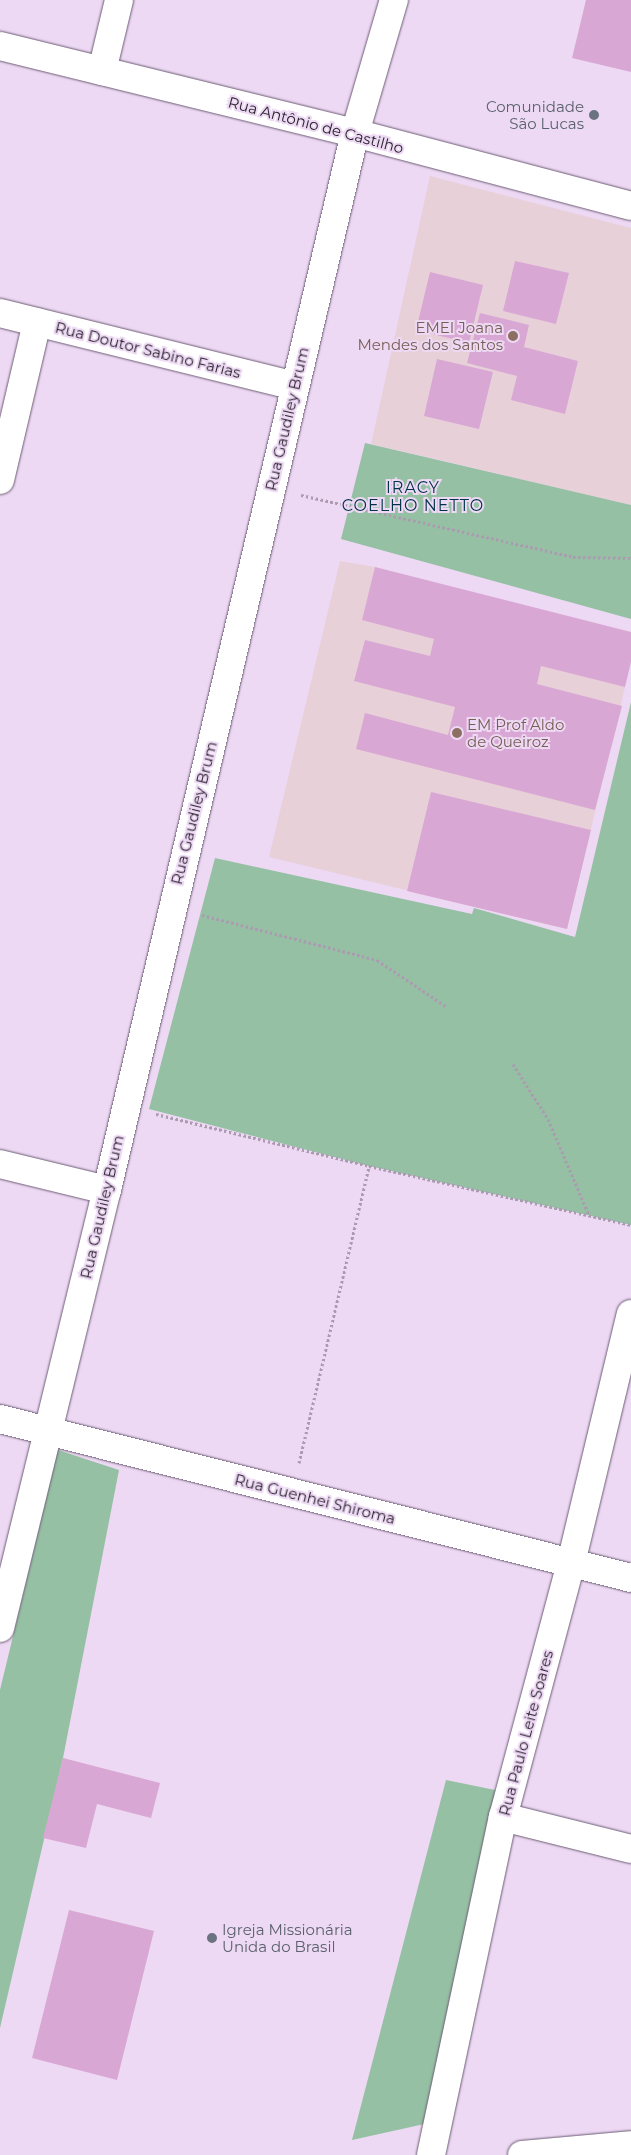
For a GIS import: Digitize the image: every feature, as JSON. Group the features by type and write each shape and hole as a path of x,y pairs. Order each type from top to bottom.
{"street":[{"path":"102,71 119,0"},
{"name":"Rua Gaudiley Brum","path":"0,1628 107,1190 171,908 355,133 394,0"},
{"name":"Rua Antônio de Castilho","path":"0,46 355,133 631,206"},
{"name":"Rua Doutor Sabino Farias","path":"0,313 295,386"},
{"path":"0,480 37,322"},
{"path":"0,1164 107,1190"},
{"name":"Rua Paulo Leite Soares","path":"431,2155 504,1817 571,1563 631,1314"},
{"name":"Rua Guenhei Shiroma","path":"0,1419 631,1578"},
{"path":"504,1817 631,1849"},
{"path":"522,2155 631,2145"}],"path":[{"path":"271,488 573,557 631,558"},
{"path":"626,558 631,563"},
{"path":"171,908 377,960 447,1007"},
{"path":"513,1064 548,1119 589,1216"},
{"path":"126,1107 369,1166 631,1225"},
{"path":"292,1493 369,1166"}],"shaded area":[{"name":"EMEI Joana Mendes dos Santos","path":"430,176 631,228 631,505 371,444"},
{"name":"EM Prof Aldo de Queiroz","path":"340,561 375,567 625,687 567,929 269,857"}],"green space":[{"path":"365,443 631,505 631,619 341,539"},
{"path":"631,702 631,1225 369,1166 149,1109 215,858 472,914 474,908 575,937"},
{"path":"58,1450 119,1470 63,1758 0,2028 0,1690"},
{"path":"446,1780 500,1791 429,2123 352,2140"}],"building":[{"path":"586,0 631,0 631,72 572,58"},
{"path":"515,261 569,273 556,324 503,311"},
{"path":"430,272 483,285 469,343 416,330"},
{"path":"480,313 529,325 524,347 578,361 565,414 511,400 517,376 467,363"},
{"path":"437,359 493,372 479,429 424,416"},
{"path":"375,567 631,632 631,662 625,687 541,666 537,684 622,706 595,810 356,749 365,713 448,735 455,707 354,681 365,640 430,656 434,639 362,620"},
{"path":"431,792 591,830 567,929 407,891"},
{"path":"63,1758 160,1783 151,1818 97,1804 86,1848 43,1838"},
{"path":"69,1910 154,1931 117,2080 32,2058"}],"place":[{"name":"Comunidade São Lucas","path":"594,115"},
{"name":"EMEI Joana Mendes dos Santos","path":"513,336"},
{"name":"EM Prof Aldo de Queiroz","path":"457,733"},
{"name":"Igreja Missionária Unida do Brasil","path":"212,1938"}],"district":[{"name":"IRACY COELHO NETTO","path":"413,497"}]}
